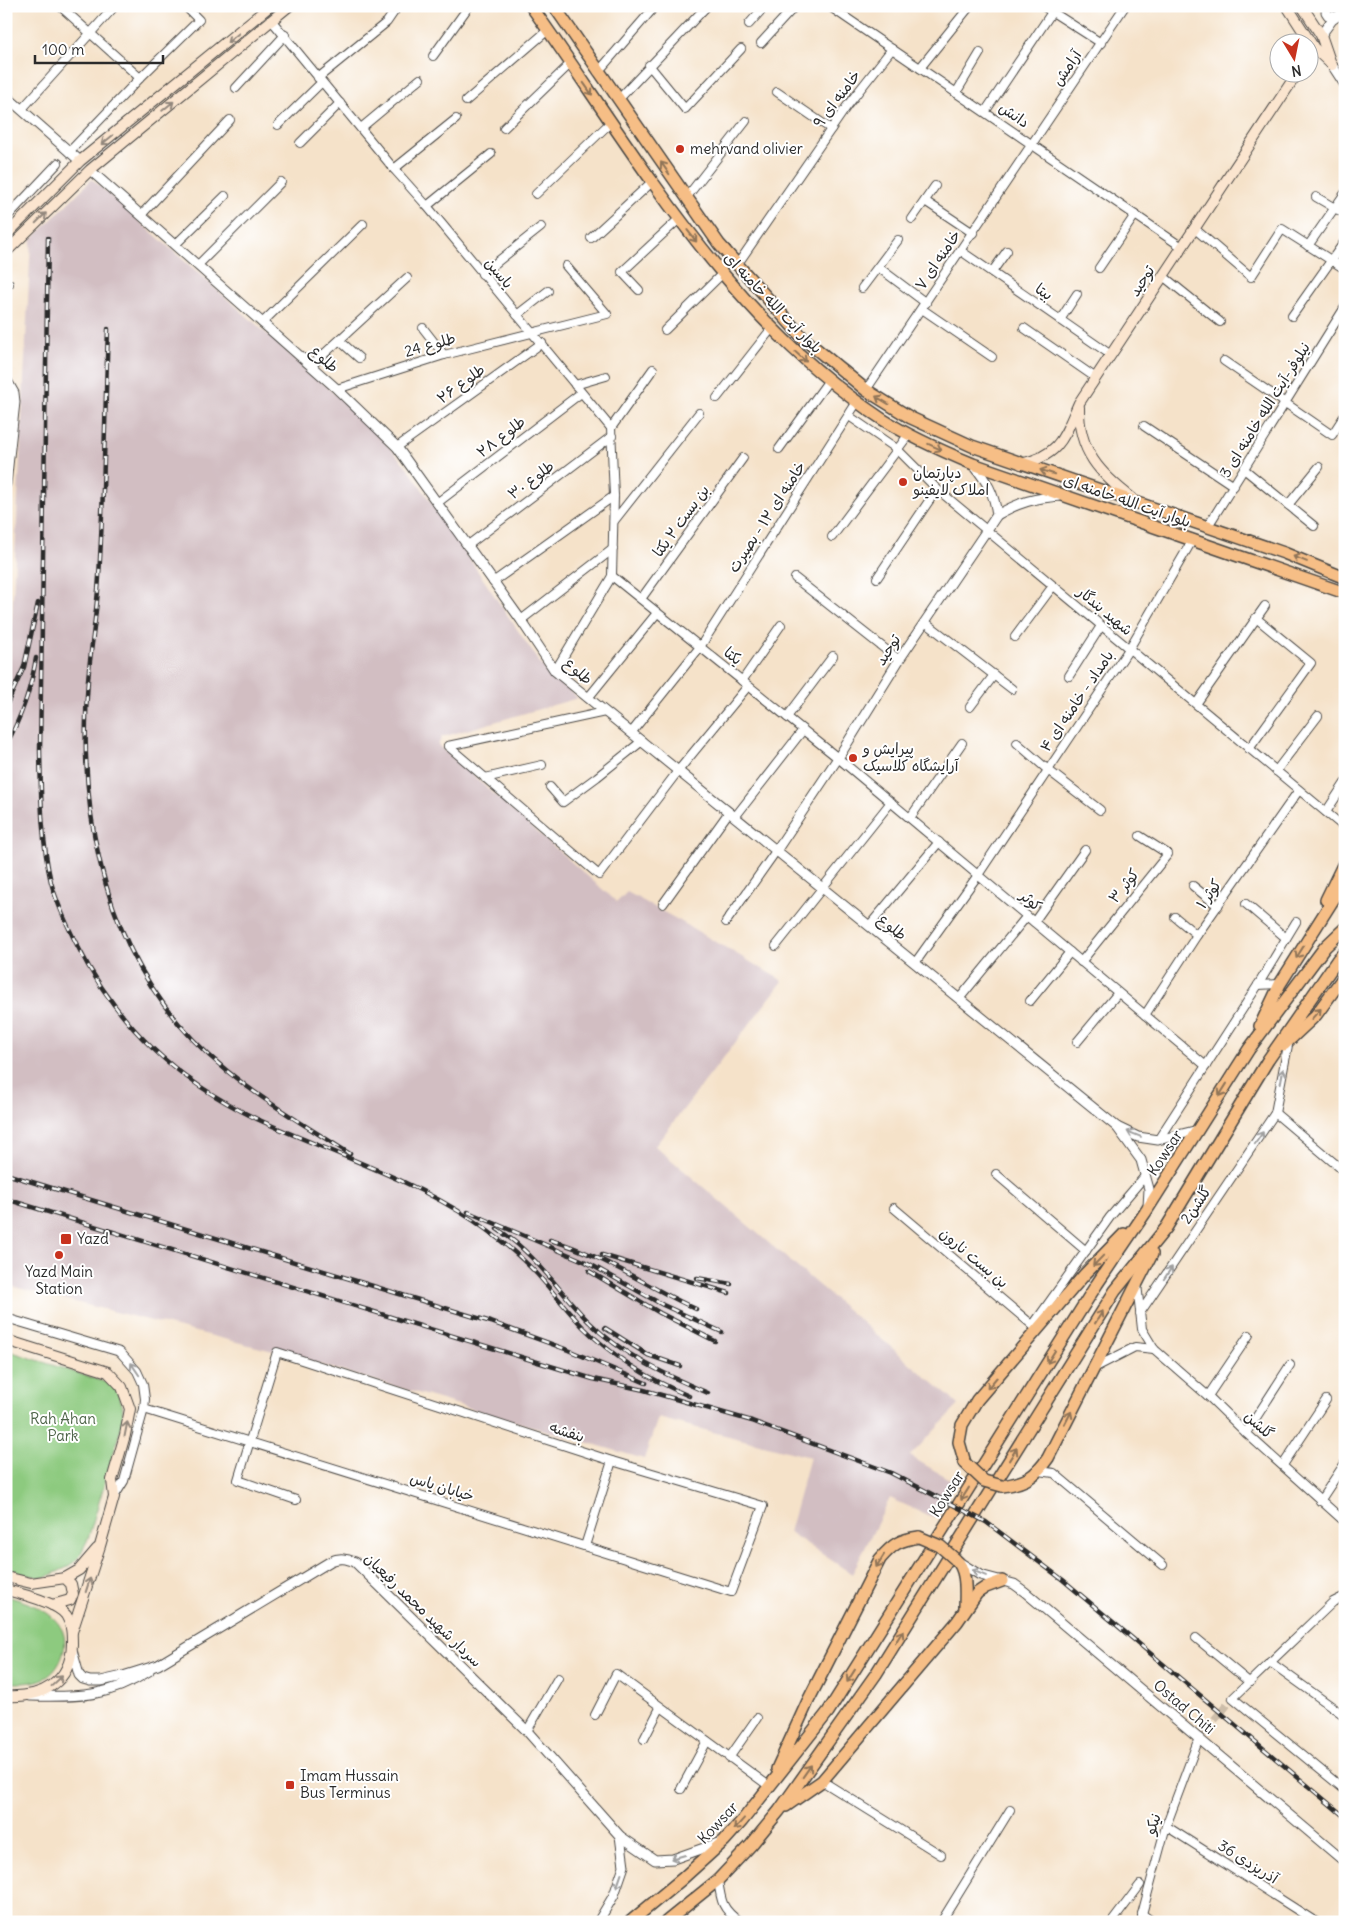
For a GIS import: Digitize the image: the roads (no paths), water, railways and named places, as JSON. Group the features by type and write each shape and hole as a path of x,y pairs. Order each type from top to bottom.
{"main road":[{"path":"6,252 90,170 272,22 289,6"},
{"name":"بلوار آیت الله خامنه ای","path":"531,6 679,219 722,274 788,345 857,402 883,420 909,434 973,464 1194,539 1345,593"},
{"name":"بلوار آیت الله خامنه ای","path":"554,6 686,198 737,265 803,338 866,390 911,418 943,434 1021,464 1284,553 1345,578"},
{"path":"1287,6 1301,32"},
{"path":"1302,6 1321,35 1332,65"},
{"path":"6,235 80,161 264,8 272,22"},
{"path":"1318,40 1321,35"},
{"path":"561,48 575,37"},
{"path":"1318,56 1332,65"},
{"name":"توحید","path":"1021,464 1046,455 1058,446 1079,403 1291,82"},
{"path":"80,161 90,170"},
{"path":"1079,403 1080,429 1092,461 1113,484 1138,503"},
{"path":"1314,929 1345,861"},
{"path":"1248,1049 1280,984 1345,881"},
{"path":"1248,1049 1325,947 1345,928"},
{"path":"1146,1210 1035,1327 977,1400 962,1425 959,1442 965,1463 984,1481 1002,1486 1029,1479 1039,1471 1048,1458 1136,1282 1166,1228 1268,1060 1338,958 1345,952"},
{"path":"1268,1060 1316,1015 1345,975"},
{"name":"Kowsar","path":"630,1922 682,1880 724,1841 828,1712 1092,1292 1198,1130 1248,1049"},
{"path":"666,1922 718,1880 779,1811 876,1674 1115,1291 1166,1228"},
{"path":"6,1340 108,1372 122,1387 130,1410 112,1480 114,1497 72,1632 72,1650 66,1672 56,1684 43,1691 9,1696"},
{"path":"769,1786 808,1701 880,1560 890,1546 903,1540 919,1537 940,1546 956,1560 964,1576 966,1588 965,1609"},
{"path":"6,1576 31,1583 64,1578 79,1570 100,1546"},
{"path":"52,1605 70,1600 73,1594 72,1584 64,1578"},
{"path":"779,1811 822,1781 956,1622 976,1593 986,1586 1002,1581"},
{"path":"6,1590 52,1605 65,1614 72,1632"}],"street":[{"path":"60,6 140,78"},
{"path":"22,109 115,6"},
{"path":"69,152 198,20 185,6"},
{"path":"278,125 320,80 387,22 398,6"},
{"path":"434,56 469,6"},
{"path":"618,100 707,6"},
{"path":"749,24 765,6"},
{"path":"761,43 795,6"},
{"name":"دانش","path":"829,6 1182,247"},
{"path":"920,68 970,6"},
{"path":"1043,6 1101,43"},
{"name":"آرامش","path":"1032,144 1125,6"},
{"path":"1327,6 1326,12 1328,15 1335,17"},
{"path":"598,72 650,11"},
{"path":"1321,35 1335,17 1345,11"},
{"path":"985,112 1052,12"},
{"name":"یاسین","path":"272,22 285,35 394,169 542,344 611,432"},
{"path":"466,101 548,30"},
{"path":"236,88 285,35"},
{"path":"649,66 685,109 740,49"},
{"name":"خامنه ای ۹","path":"737,265 831,129 892,49"},
{"path":"956,93 980,53"},
{"path":"504,128 570,64"},
{"path":"1332,65 1345,85"},
{"path":"362,128 420,79"},
{"path":"777,92 831,129"},
{"path":"6,96 80,161"},
{"path":"300,143 340,104"},
{"path":"141,215 230,120"},
{"path":"394,169 456,120"},
{"path":"686,198 746,121"},
{"path":"536,194 610,122"},
{"name":"خامنه ای ۷","path":"866,390 1032,144"},
{"path":"427,206 491,154"},
{"path":"7,215 58,163"},
{"name":"طلوع","path":"90,170 337,389 396,447 521,620 555,671 1117,1127"},
{"path":"592,238 652,181"},
{"path":"41,182 50,191"},
{"path":"198,266 281,182"},
{"path":"912,219 936,186"},
{"path":"1308,246 1345,193"},
{"path":"175,245 225,196"},
{"path":"1316,197 1345,214"},
{"path":"925,200 973,233"},
{"path":"1099,268 1135,215"},
{"path":"639,290 622,272 679,219"},
{"path":"262,323 363,224"},
{"path":"482,274 541,227"},
{"path":"1194,229 1251,277 1282,229 1345,269"},
{"path":"862,288 898,240"},
{"path":"1292,316 1345,241"},
{"name":"بیتا","path":"961,251 1111,355"},
{"path":"992,272 1007,251"},
{"name":"طلوع 24","path":"337,389 444,355 607,314 566,266"},
{"path":"878,267 924,306 992,357"},
{"path":"665,330 722,274"},
{"path":"1163,276 1220,322"},
{"path":"311,366 407,278"},
{"path":"517,315 548,292"},
{"path":"1060,320 1077,294"},
{"name":"نیلوفر-آیت الله خامنه ای 3","path":"1208,526 1345,307"},
{"path":"423,328 444,355"},
{"path":"717,398 772,328"},
{"path":"1024,328 1096,378"},
{"path":"340,340 359,358"},
{"name":"طلوع ۲۶","path":"396,447 542,344"},
{"path":"1224,361 1332,436 1345,415"},
{"name":"طلوع ۳۰","path":"467,546 611,432 652,370"},
{"path":"574,385 606,376"},
{"path":"779,448 829,380"},
{"path":"6,484 16,402 8,385"},
{"name":"طلوع ۲۸","path":"437,503 581,393"},
{"name":"خامنه ای ۱۲ - بصیرت","path":"631,733 700,647 857,402"},
{"path":"614,521 699,414"},
{"name":"شهید بندگار","path":"849,416 898,448 937,490 1345,828"},
{"path":"1144,426 1234,486"},
{"path":"555,671 612,576 614,496 611,432"},
{"path":"832,537 909,434"},
{"name":"بن بست ۲ یکتا","path":"641,599 743,458"},
{"path":"973,464 990,485 997,515 1013,505 1033,499 1063,495"},
{"path":"1288,505 1319,467"},
{"path":"1244,469 1314,526"},
{"path":"877,578 937,490"},
{"path":"493,582 614,496"},
{"name":"توحید","path":"776,850 838,758 899,660 997,515"},
{"name":"بامداد - خامنه ای ۴","path":"915,963 978,875 1129,649 1194,539"},
{"path":"521,620 613,549"},
{"name":"یکتا","path":"612,576 838,758"},
{"path":"795,578 899,660"},
{"path":"1015,637 1053,586"},
{"path":"1196,704 1266,606"},
{"path":"588,698 657,613"},
{"path":"1249,749 1311,663 1256,618"},
{"path":"925,622 1012,689"},
{"path":"605,712 448,746 599,875 745,683 781,625"},
{"path":"1069,676 1101,626"},
{"path":"787,717 833,656"},
{"path":"970,707 994,675"},
{"path":"1276,771 1318,716"},
{"path":"663,904 732,815 803,730"},
{"path":"550,787 563,802 597,778 642,741"},
{"path":"910,818 962,743"},
{"path":"1017,743 1048,770 1100,810"},
{"name":"کوثر","path":"838,758 1206,1066"},
{"path":"485,778 542,765"},
{"path":"1326,812 1345,783"},
{"name":"کوثر ۱","path":"1145,1015 1197,935 1299,790"},
{"path":"776,946 891,802"},
{"name":"کوثر ۳","path":"1081,962 1168,854 1140,836"},
{"path":"869,926 939,842"},
{"path":"726,922 776,850"},
{"path":"1034,922 1085,850"},
{"path":"1193,886 1218,906"},
{"path":"1246,904 1286,938"},
{"path":"959,999 1027,916"},
{"path":"1175,917 1197,935"},
{"path":"1158,1140 1258,985 1296,922"},
{"path":"1030,1001 1070,952"},
{"path":"1258,985 1280,984"},
{"path":"1077,1042 1118,993"},
{"path":"1289,1040 1276,1113 1345,1172"},
{"name":"گلشن2","path":"1140,1313 1276,1113"},
{"path":"1117,1127 1138,1137 1158,1140 1198,1130"},
{"path":"1117,1127 1141,1160 1149,1190 1146,1210"},
{"path":"996,1174 1086,1251"},
{"path":"1035,1327 1110,1217 1145,1176"},
{"name":"بن بست نارون","path":"894,1208 1035,1327"},
{"name":"گلشن","path":"1136,1282 1142,1329 1154,1349 1345,1522"},
{"path":"6,1318 120,1352 137,1370 143,1384 144,1409 124,1481 114,1497"},
{"path":"1208,1396 1249,1335"},
{"path":"1094,1368 1112,1357 1135,1347 1154,1349"},
{"name":"بنفشه","path":"249,1442 277,1352 612,1461 763,1506 731,1592"},
{"path":"1246,1434 1290,1365"},
{"path":"1283,1465 1326,1400"},
{"name":"خیابان یاس","path":"144,1409 731,1592"},
{"path":"249,1442 238,1480 296,1500"},
{"path":"585,1546 612,1461"},
{"path":"1320,1501 1345,1463"},
{"path":"1039,1471 1054,1473 1163,1566"},
{"name":"سردار شهید محمد رفیعیان","path":"72,1650 79,1675 83,1679 90,1681 101,1681 123,1676 158,1665 331,1561 337,1558 347,1559 355,1562 527,1731 620,1836 655,1860 673,1859 724,1841"},
{"name":"Ostad Chiti","path":"956,1560 980,1575 1014,1584 1025,1592 1345,1862"},
{"path":"1345,1596 1333,1602 1233,1698 1345,1790"},
{"path":"1196,1638 1249,1682"},
{"path":"1270,1662 1345,1716"},
{"path":"9,1696 83,1696 123,1686 158,1665"},
{"path":"595,1715 616,1674 769,1786"},
{"path":"527,1731 558,1678"},
{"path":"644,1739 660,1708"},
{"path":"729,1758 757,1718"},
{"name":"نیکو","path":"1142,1918 1166,1826 1199,1738"},
{"path":"681,1789 707,1741"},
{"path":"822,1781 941,1855"},
{"path":"941,1922 1010,1810"},
{"name":"آذریزدی 36","path":"1166,1826 1315,1921"},
{"path":"598,1922 614,1895 624,1866 620,1836"},
{"path":"718,1880 720,1901 728,1913 740,1922"},
{"path":"1112,1922 1140,1885"},
{"path":"1142,1918 1153,1922"}],"tunnel":[{"path":"1199,1738 1233,1698"}],"railway":[{"path":"48,238 40,750 43,833 51,882 59,906 93,974 111,1001 152,1048 200,1087 257,1119 395,1178 449,1205 474,1221 523,1260 583,1327 619,1358 646,1375 689,1396"},
{"path":"108,329 99,577 88,680 86,725 91,817 112,905 130,947 152,987 179,1024 197,1044 259,1095 350,1154"},
{"path":"6,706 24,667 38,603"},
{"path":"6,745 25,703 36,658"},
{"path":"6,1174 491,1322 568,1350 646,1383"},
{"path":"6,1199 593,1379 644,1390 752,1421 891,1473 986,1522 1063,1580 1345,1817"},
{"path":"468,1212 586,1262 663,1305 722,1332"},
{"path":"497,1229 523,1249 588,1321 615,1344 644,1363 708,1393"},
{"path":"550,1240 606,1262 696,1309"},
{"path":"602,1255 729,1293"},
{"path":"589,1271 660,1313 715,1341"},
{"path":"697,1278 731,1284"},
{"path":"605,1328 648,1355 680,1366"}],"place":[{"name":"mehrvand olivier","path":"680,149"},
{"name":"دپارتمان املاک لایفینو","path":"903,482"},
{"name":"پیرایش و آرایشگاه کلاسیک","path":"853,758"},
{"name":"Yazd","path":"66,1239"},
{"name":"Yazd Main Station","path":"59,1255"},
{"name":"Imam Hussain Bus Terminus","path":"290,1785"}],"park label":[{"name":"Rah Ahan Park","path":"63,1428"}]}
